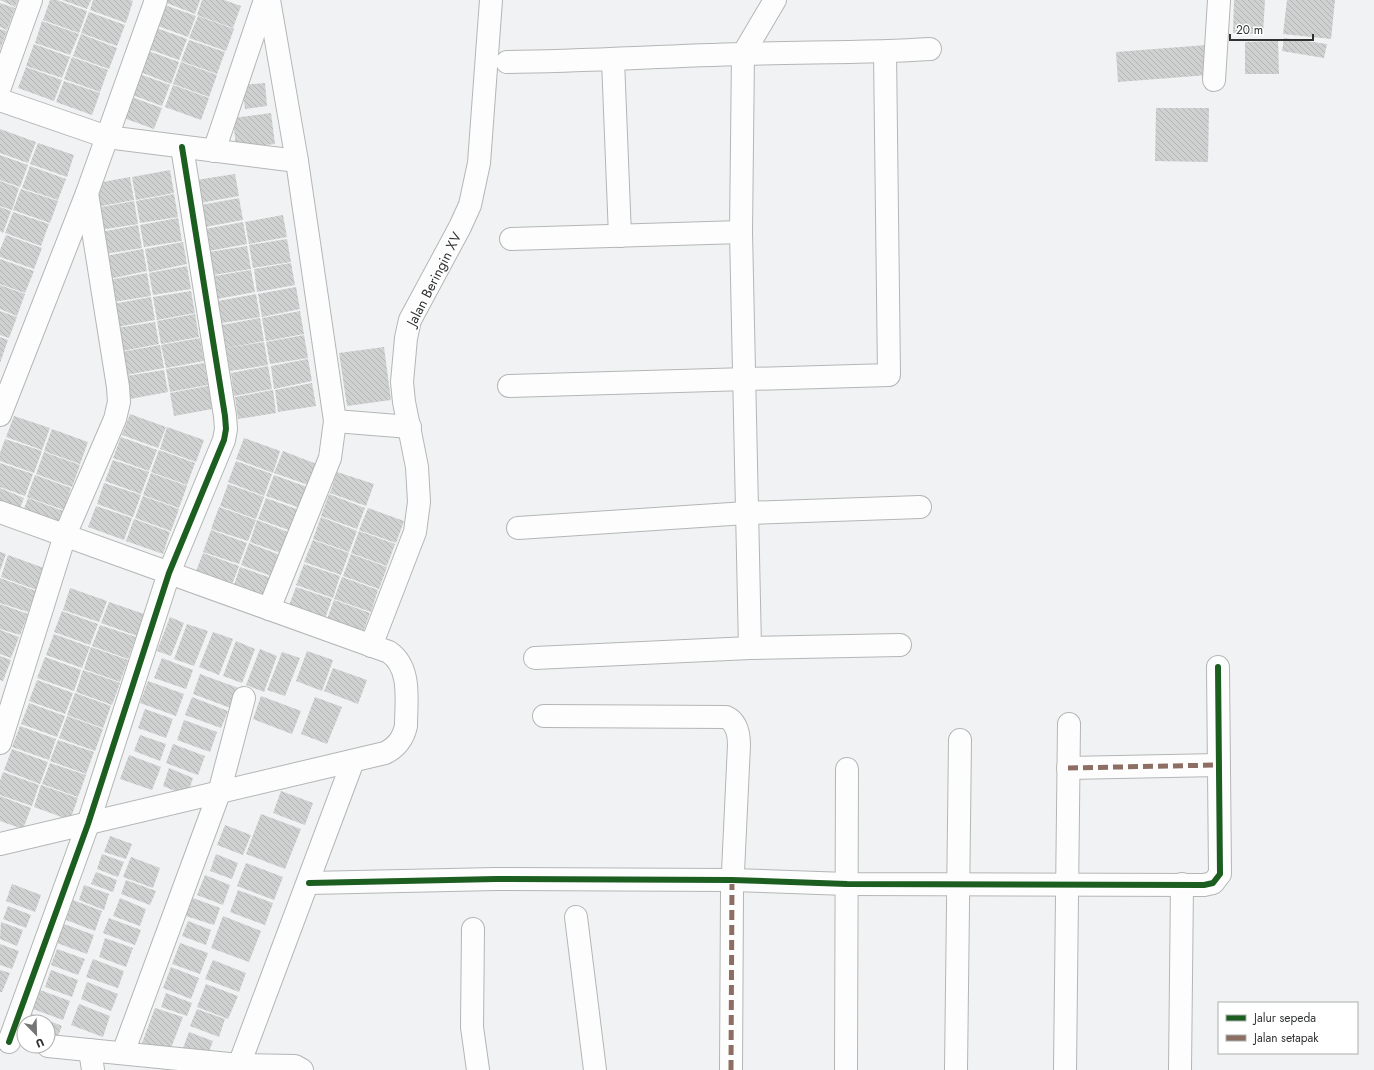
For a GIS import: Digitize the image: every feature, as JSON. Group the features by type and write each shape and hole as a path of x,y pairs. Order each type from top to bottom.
{"street":[{"path":"0,87 31,0"},
{"path":"0,415 87,193 156,0"},
{"path":"214,151 265,0"},
{"path":"269,0 297,161 335,421 330,458 269,609"},
{"name":"Jalan Beringin XV","path":"371,646 415,532 419,502 418,467 404,402 402,382 406,338 410,320 460,227 470,205 479,163 491,0"},
{"path":"750,648 741,232 742,54 775,0"},
{"path":"1214,80 1219,0"},
{"path":"507,62 613,60 742,54 884,52 930,49"},
{"path":"509,386 887,376 890,374 884,52"},
{"path":"613,60 620,236"},
{"path":"0,100 107,137 297,161"},
{"path":"11,1042 88,824 169,573 224,440 226,429 182,147"},
{"path":"0,743 65,535 115,419 119,402 87,193"},
{"path":"511,238 741,232"},
{"path":"335,421 410,427"},
{"path":"518,528 746,513 920,507"},
{"path":"0,512 389,652 401,663 405,678 406,726 404,735 393,750 385,753 0,844"},
{"path":"535,658 750,648 900,646"},
{"path":"309,883 496,879 732,880 847,884 1204,885 1213,883 1220,874 1218,667"},
{"path":"123,1053 219,793 244,698"},
{"path":"544,716 726,717 731,719 737,728 739,745 732,880 731,1070"},
{"path":"1066,1070 1069,724"},
{"path":"956,1070 960,740"},
{"path":"239,1065 309,883 353,761"},
{"path":"1068,768 1219,765"},
{"path":"846,1070 847,769"},
{"path":"1180,1070 1182,884"},
{"path":"576,917 595,1070"},
{"path":"473,929 472,1027 478,1070"},
{"path":"56,1049 91,1060 123,1053 198,1065 295,1066 302,1070"}],"building":[{"path":"0,0 18,0 15,7"},
{"path":"50,0 57,0 87,11 79,33 43,20"},
{"path":"62,0 91,0 87,9"},
{"path":"93,0 133,1 126,23 90,10"},
{"path":"159,0 200,0 195,14"},
{"path":"202,0 224,0 241,6 233,28 197,15"},
{"path":"1234,0 1265,0 1263,34 1233,33"},
{"path":"1287,0 1335,0 1331,39 1283,34"},
{"path":"0,3 15,8 7,30 0,27"},
{"path":"159,3 196,16 188,37 152,24"},
{"path":"89,12 125,25 117,46 81,33"},
{"path":"198,16 234,29 226,51 189,38"},
{"path":"42,21 79,34 70,55 35,43"},
{"path":"151,26 187,39 179,60 143,47"},
{"path":"0,29 7,31 0,49"},
{"path":"81,34 117,48 109,69 73,56"},
{"path":"1284,38 1327,44 1324,58 1282,51"},
{"path":"189,40 225,52 217,74 181,61"},
{"path":"1278,41 1279,74 1245,74 1245,42"},
{"path":"34,44 70,57 62,78 26,66"},
{"path":"1206,45 1209,75 1118,82 1116,52"},
{"path":"143,49 179,62 171,84 135,70"},
{"path":"72,57 108,70 100,92 64,79"},
{"path":"181,62 217,75 209,97 173,84"},
{"path":"26,67 62,80 54,101 18,88"},
{"path":"134,72 170,85 162,106 127,93"},
{"path":"64,81 100,93 92,115 56,102"},
{"path":"265,83 267,106 245,109 242,85"},
{"path":"173,85 209,98 201,120 165,107"},
{"path":"126,95 162,108 154,129 118,116"},
{"path":"1156,108 1209,108 1208,162 1155,161"},
{"path":"271,113 275,144 236,148 233,118"},
{"path":"0,129 36,142 28,163 0,153"},
{"path":"38,143 74,155 67,177 30,164"},
{"path":"0,155 28,165 20,187 0,180"},
{"path":"30,166 66,179 58,200 22,188"},
{"path":"170,170 174,193 136,200 132,177"},
{"path":"235,174 239,196 200,203 196,180"},
{"path":"130,177 134,200 96,207 92,184"},
{"path":"0,181 19,188 12,210 0,206"},
{"path":"21,189 58,201 50,223 13,210"},
{"path":"174,194 178,217 140,223 136,201"},
{"path":"239,198 243,220 205,227 201,205"},
{"path":"134,201 138,224 100,230 96,208"},
{"path":"0,207 11,211 3,233 0,231"},
{"path":"13,212 49,224 41,246 5,233"},
{"path":"283,215 287,237 249,244 245,222"},
{"path":"178,218 182,241 144,247 140,225"},
{"path":"243,222 247,244 209,251 205,229"},
{"path":"138,225 142,248 105,254 101,232"},
{"path":"6,235 42,248 34,269 0,257 0,250"},
{"path":"287,239 291,262 253,268 249,245"},
{"path":"183,242 187,264 149,272 145,249"},
{"path":"247,246 251,269 213,275 209,252"},
{"path":"143,249 147,271 109,279 105,256"},
{"path":"0,259 34,271 25,293 0,284"},
{"path":"291,263 295,285 257,292 254,269"},
{"path":"187,266 191,289 153,295 149,273"},
{"path":"251,270 255,292 217,299 214,276"},
{"path":"147,273 151,296 113,302 109,280"},
{"path":"0,285 25,294 17,316 0,309"},
{"path":"296,287 300,309 262,317 258,294"},
{"path":"191,291 195,313 157,320 153,297"},
{"path":"256,294 260,317 222,323 218,301"},
{"path":"151,297 155,320 117,327 113,304"},
{"path":"0,311 17,317 9,338 0,335"},
{"path":"300,311 304,334 266,341 262,318"},
{"path":"195,314 199,337 161,344 157,321"},
{"path":"260,318 264,341 226,348 222,325"},
{"path":"155,322 159,344 122,351 117,328"},
{"path":"304,335 308,358 270,364 266,342"},
{"path":"0,337 8,340 0,363"},
{"path":"200,338 204,361 166,368 161,345"},
{"path":"264,342 268,365 230,371 226,348"},
{"path":"160,345 164,368 126,375 121,352"},
{"path":"384,347 391,400 347,406 339,353"},
{"path":"308,359 312,381 274,389 271,366"},
{"path":"204,363 208,385 170,392 166,369"},
{"path":"268,366 272,389 234,396 231,373"},
{"path":"164,370 168,392 130,399 126,376"},
{"path":"312,383 316,406 278,412 275,390"},
{"path":"208,386 212,409 174,416 170,393"},
{"path":"273,390 276,413 238,419 235,397"},
{"path":"130,414 166,427 158,448 122,435"},
{"path":"14,416 50,428 42,450 6,437"},
{"path":"167,427 204,440 196,462 160,449"},
{"path":"52,429 88,442 80,464 44,451"},
{"path":"121,437 157,450 149,471 113,458"},
{"path":"244,438 280,451 273,473 236,459"},
{"path":"5,439 42,451 34,473 0,461 0,453"},
{"path":"159,450 195,463 187,485 151,472"},
{"path":"283,451 319,465 311,486 274,473"},
{"path":"44,452 80,465 72,487 36,474"},
{"path":"113,460 149,472 141,494 105,481"},
{"path":"236,461 272,474 264,496 228,482"},
{"path":"0,463 33,474 25,496 0,487"},
{"path":"337,472 374,484 366,506 330,493"},
{"path":"151,473 187,486 179,508 143,495"},
{"path":"35,475 71,488 64,510 27,497"},
{"path":"274,475 310,488 303,509 266,496"},
{"path":"104,483 141,495 133,517 97,504"},
{"path":"228,484 264,497 256,519 220,506"},
{"path":"0,488 24,498 18,514 0,507"},
{"path":"329,494 365,508 357,529 321,516"},
{"path":"143,496 179,509 171,531 135,518"},
{"path":"28,498 63,511 57,527 22,514"},
{"path":"266,498 302,511 294,532 258,519"},
{"path":"96,506 132,518 124,540 88,527"},
{"path":"219,507 256,520 248,541 211,529"},
{"path":"368,508 404,521 396,543 359,530"},
{"path":"321,517 357,531 349,552 313,539"},
{"path":"134,519 170,532 163,554 126,541"},
{"path":"257,520 293,534 286,555 250,542"},
{"path":"211,530 247,543 239,564 203,552"},
{"path":"359,531 395,544 387,566 351,553"},
{"path":"313,540 349,553 341,575 304,562"},
{"path":"249,543 285,557 277,578 241,565"},
{"path":"0,552 6,554 0,571"},
{"path":"203,553 239,566 231,587 195,574"},
{"path":"351,554 387,567 379,589 343,576"},
{"path":"8,555 44,568 37,590 1,577"},
{"path":"304,564 340,576 333,598 296,585"},
{"path":"240,567 277,580 269,601 233,588"},
{"path":"342,577 378,590 371,612 334,599"},
{"path":"0,578 36,591 28,612 0,603"},
{"path":"296,587 332,599 324,621 288,608"},
{"path":"70,588 107,601 99,622 63,610"},
{"path":"334,600 370,613 362,635 326,622"},
{"path":"109,602 144,614 137,636 101,623"},
{"path":"0,604 28,614 20,635 0,629"},
{"path":"62,611 98,624 90,645 54,632"},
{"path":"170,617 184,623 171,656 157,651"},
{"path":"187,624 208,631 194,666 174,659"},
{"path":"100,625 136,637 128,659 92,646"},
{"path":"0,630 19,637 11,658 0,654"},
{"path":"213,632 233,639 219,675 199,667"},
{"path":"54,634 90,647 82,668 46,655"},
{"path":"236,641 255,649 242,683 223,676"},
{"path":"91,647 128,660 120,682 84,669"},
{"path":"260,649 277,656 264,692 246,685"},
{"path":"307,651 333,660 322,691 296,681"},
{"path":"282,652 300,658 285,696 267,690"},
{"path":"0,656 11,660 3,681 0,680"},
{"path":"45,657 81,670 74,691 37,678"},
{"path":"162,658 193,670 186,689 154,678"},
{"path":"333,668 367,680 358,704 324,691"},
{"path":"83,670 120,683 112,705 76,692"},
{"path":"200,674 241,689 233,709 193,694"},
{"path":"37,680 73,693 65,714 29,701"},
{"path":"148,681 184,694 176,716 140,703"},
{"path":"75,693 111,706 103,728 67,715"},
{"path":"261,696 301,711 292,734 253,719"},
{"path":"192,697 228,711 221,728 185,715"},
{"path":"315,697 342,707 327,744 301,734"},
{"path":"29,703 65,716 57,737 21,724"},
{"path":"145,709 173,719 166,738 138,728"},
{"path":"67,716 103,729 95,751 59,738"},
{"path":"184,720 217,732 210,752 177,740"},
{"path":"20,726 56,739 49,760 12,747"},
{"path":"140,735 166,744 160,761 134,751"},
{"path":"58,740 94,752 86,774 50,761"},
{"path":"173,744 205,756 198,775 166,763"},
{"path":"12,749 48,762 40,784 4,770"},
{"path":"129,755 161,767 152,790 120,779"},
{"path":"50,763 86,775 78,797 42,784"},
{"path":"169,768 193,778 187,796 163,786"},
{"path":"3,772 39,785 32,806 0,795 0,781"},
{"path":"41,785 78,798 70,820 34,807"},
{"path":"281,791 313,803 305,825 273,813"},
{"path":"0,796 31,808 23,829 0,821"},
{"path":"261,814 301,829 285,869 246,854"},
{"path":"225,825 251,835 243,855 217,845"},
{"path":"110,836 132,844 126,859 104,852"},
{"path":"102,854 124,862 118,877 97,869"},
{"path":"216,854 238,863 232,879 210,871"},
{"path":"131,857 160,868 153,888 123,877"},
{"path":"246,863 283,877 274,900 237,886"},
{"path":"96,872 117,880 113,892 91,884"},
{"path":"205,875 230,885 223,905 197,895"},
{"path":"126,880 156,891 150,905 121,894"},
{"path":"12,884 41,895 35,912 6,901"},
{"path":"84,885 109,894 104,910 79,900"},
{"path":"238,890 273,903 265,925 230,912"},
{"path":"120,898 146,909 140,926 113,916"},
{"path":"193,898 220,908 214,925 186,916"},
{"path":"73,900 102,911 95,931 66,920"},
{"path":"8,906 31,915 26,928 3,919"},
{"path":"223,916 261,931 249,962 211,948"},
{"path":"109,918 141,930 135,945 103,933"},
{"path":"188,921 211,930 206,945 182,936"},
{"path":"1,922 23,930 17,946 0,939"},
{"path":"64,924 94,935 87,954 57,943"},
{"path":"105,938 133,948 126,967 99,957"},
{"path":"180,943 208,953 200,974 172,964"},
{"path":"0,944 19,951 12,969 0,965"},
{"path":"57,949 85,959 78,975 51,965"},
{"path":"93,959 124,971 118,988 86,977"},
{"path":"213,960 246,973 239,992 205,979"},
{"path":"171,967 199,978 191,999 163,988"},
{"path":"0,970 10,973 2,992 0,992"},
{"path":"51,970 78,980 72,997 45,987"},
{"path":"87,982 118,994 111,1011 81,999"},
{"path":"206,984 238,996 228,1019 197,1007"},
{"path":"40,990 70,1001 63,1020 56,1017 56,1014 47,1014 33,1009"},
{"path":"166,993 192,1003 187,1016 161,1007"},
{"path":"79,1004 110,1016 103,1037 71,1025"},
{"path":"155,1008 183,1017 169,1053 142,1043"},
{"path":"197,1009 225,1019 219,1037 190,1026"},
{"path":"56,1024 62,1026 56,1041"},
{"path":"189,1032 213,1041 207,1057 183,1048"}],"marked path":[{"path":"1068,768 1219,765"},
{"path":"731,1070 732,880"}],"cycle path":[{"path":"9,1042 88,824 169,573 224,440 226,429 225,416 182,147"},
{"path":"309,883 496,879 732,880 847,884 1204,885 1213,883 1220,874 1218,667"}]}
